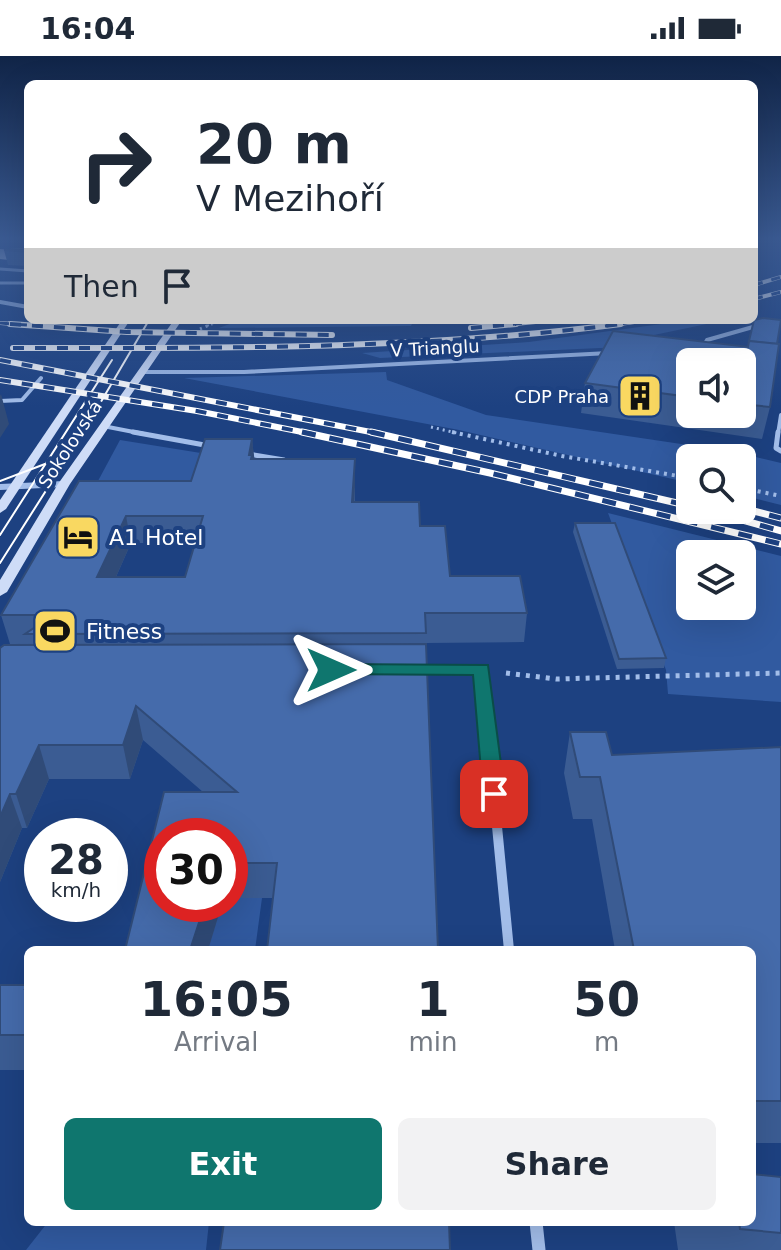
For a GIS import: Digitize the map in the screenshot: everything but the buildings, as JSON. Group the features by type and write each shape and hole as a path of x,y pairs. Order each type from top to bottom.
{"main road":[{"name":"Sokolovská","path":"0,509 123,324"},
{"name":"Sokolovská","path":"0,592 64,484 145,372 175,324"}],"street":[{"path":"0,302 24,306"},
{"path":"0,487 64,484"},
{"path":"404,670 482,669 509,946"},
{"path":"536,1226 539,1250"}],"lane":[{"path":"702,348 707,340 768,325"},
{"name":"V Trianglu","path":"145,372 244,372 619,352"},
{"path":"0,401 22,400 41,378"},
{"path":"781,415 776,448 781,451"},
{"path":"103,426 210,446"},
{"path":"240,452 284,460"}],"path":[{"path":"431,427 562,456 676,476"},
{"path":"756,491 781,496"},
{"path":"482,669 556,679 781,673"}],"shaded area":[{"path":"230,324 412,324 411,326 219,328"},
{"path":"662,324 707,324 625,341 621,347 380,358 362,353 529,342"},
{"path":"386,372 387,380 486,415 681,444 676,444 676,480 459,430 184,378"},
{"path":"120,440 207,454 195,507 84,507"},
{"path":"756,457 781,463 781,505 756,499"},
{"path":"608,513 717,540 676,540 676,620 756,620 756,550 781,556 781,702 668,694 666,670"},
{"path":"248,898 262,898 256,946 209,946 215,922 248,922"},
{"path":"45,1226 209,1226 206,1250 26,1250"}],"tram line":[{"path":"0,563 82,434 147,324"},
{"path":"0,535 112,360"},
{"path":"0,481 45,464"}],"railway":[{"path":"758,298 767,296"},
{"path":"0,323 37,326"},
{"path":"10,324 37,326"},
{"path":"509,325 515,324"},
{"path":"509,325 516,324"},
{"path":"615,325 620,324"},
{"path":"615,325 621,324"},
{"path":"471,328 509,325"},
{"path":"495,326 509,325"},
{"path":"13,348 317,346 469,339 615,325"},
{"path":"605,326 615,325"},
{"path":"37,326 127,332 332,335"},
{"path":"0,360 373,432"},
{"path":"0,380 197,411 302,432"},
{"path":"302,432 312,434"},
{"path":"302,432 490,473 781,544"},
{"path":"373,432 381,434"},
{"path":"373,432 676,503"},
{"path":"756,512 781,518"},
{"path":"756,524 781,531"}],"place":[{"name":"CDP Praha","path":"640,396"},
{"name":"A1 Hotel","path":"78,537"},
{"name":"Fitness","path":"55,631"}],"route":[{"path":"331,670 482,669 494,794"}]}
